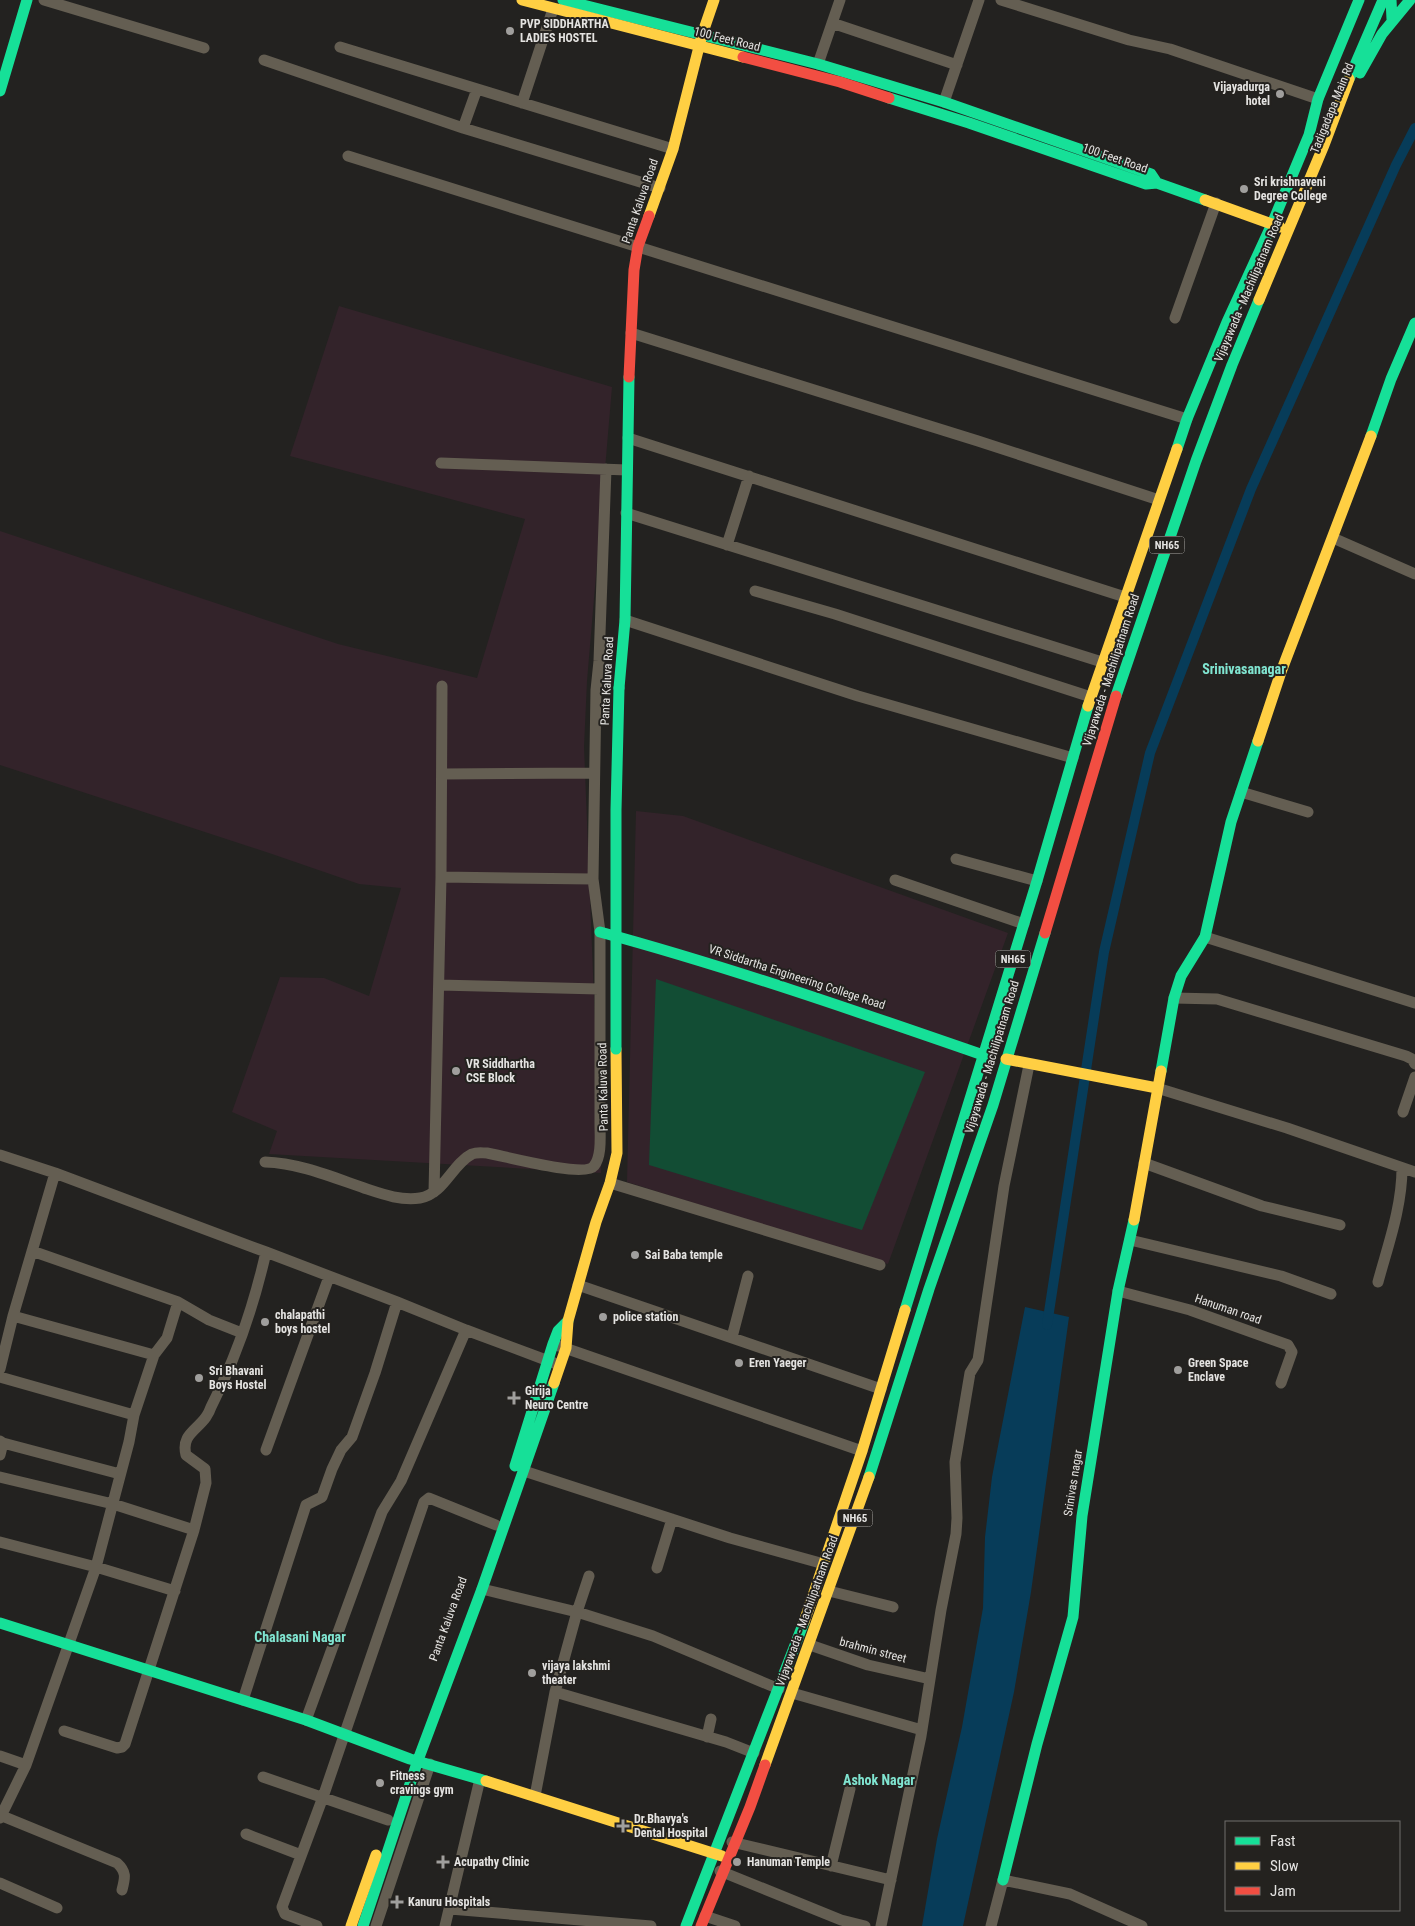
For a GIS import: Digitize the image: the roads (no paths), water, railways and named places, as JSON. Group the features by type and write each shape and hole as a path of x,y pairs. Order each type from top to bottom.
{"main road":[{"path":"0,92 27,0"},
{"name":"100 Feet Road","path":"522,0 553,9 701,41 818,64 944,102 1151,174 1157,183 1146,184 987,129 840,82 701,41 563,0"},
{"name":"Panta Kaluva Road","path":"363,1926 419,1761 524,1471 566,1348 568,1321 596,1222 610,1183 617,1153 616,810 619,688 625,620 628,394 634,270 638,246 646,221 660,188 673,149 701,41 714,0"},
{"name":"Vijayawada - Machilipatnam Road","path":"686,1926 779,1689 862,1451 1024,924 1091,697 1158,500 1187,419 1234,305 1272,224 1309,135 1318,99 1359,0"},
{"name":"Vijayawada - Machilipatnam Road","path":"703,1921 735,1844 792,1693 863,1495 930,1289 993,1105 1125,666 1196,461 1232,365 1324,145 1358,55 1383,0"},
{"path":"1391,0 1392,19"},
{"name":"Tadigadapa Main Rd","path":"1288,230 1301,220 1304,214 1353,88 1370,52 1392,19 1410,0"},
{"path":"1157,183 1288,230"},
{"path":"1234,305 1253,316"},
{"name":"Srinivas nagar","path":"1003,1880 1037,1744 1073,1617 1082,1516 1118,1291 1130,1240 1174,998 1181,976 1205,937 1231,822 1281,672 1333,538 1391,379 1415,323"},
{"name":"VR Siddartha Engineering College Road","path":"600,932 677,953 848,1008 983,1055"},
{"path":"1006,1059 1029,1065 1158,1088"},
{"name":"Panta Kaluva Road","path":"351,1926 388,1820 419,1761 452,1651 496,1525 553,1344 558,1331 568,1321"},
{"path":"0,1623 306,1720 419,1761 728,1858"}],"street":[{"path":"44,0 204,48"},
{"path":"818,64 840,0"},
{"path":"944,102 979,0"},
{"path":"1001,0 1129,40 1179,52 1318,99"},
{"path":"522,103 553,9"},
{"path":"832,23 957,65"},
{"path":"340,47 673,149"},
{"path":"264,60 463,128 660,188"},
{"path":"463,128 477,89"},
{"path":"348,156 1187,419"},
{"path":"1175,318 1216,203"},
{"path":"631,333 978,441 1158,500"},
{"path":"628,438 1125,597"},
{"path":"441,463 627,470"},
{"path":"264,1162 291,1164 391,1197 409,1199 422,1198 434,1192 464,1160 476,1153 487,1152 559,1168 582,1171 591,1169 594,1166 599,1150 600,1124 600,932 593,879 594,772 606,469"},
{"path":"727,546 749,476"},
{"path":"626,513 1102,662"},
{"path":"1333,538 1415,574"},
{"path":"755,591 835,614 1091,697"},
{"path":"625,620 858,696 1073,758"},
{"path":"434,1192 443,774 442,686"},
{"path":"443,774 594,772"},
{"path":"1241,792 1308,812"},
{"path":"956,859 1037,881"},
{"path":"441,877 593,879"},
{"path":"895,880 1024,924"},
{"path":"1205,937 1415,1003"},
{"path":"438,986 599,989"},
{"path":"1174,998 1217,999 1406,1056 1412,1059 1415,1064"},
{"path":"881,1926 922,1730 956,1534 954,1462 970,1373 978,1360 1004,1186 1029,1065"},
{"path":"1403,1112 1415,1077"},
{"path":"1158,1088 1287,1128 1415,1172"},
{"path":"0,1155 55,1173 266,1252 560,1366"},
{"path":"1144,1163 1262,1206 1340,1225"},
{"path":"1378,1282 1399,1206 1402,1168"},
{"path":"0,1369 13,1316 55,1173"},
{"path":"610,1183 880,1265"},
{"path":"1130,1240 1281,1276 1330,1294"},
{"path":"32,1252 178,1302 209,1320 242,1333"},
{"path":"64,1731 117,1748 126,1744 194,1530 207,1476 205,1469 186,1455 185,1444 187,1435 206,1417 225,1381 257,1292 266,1252"},
{"path":"732,1337 748,1276"},
{"path":"266,1450 329,1277"},
{"path":"578,1285 881,1389"},
{"name":"Hanuman road","path":"1118,1291 1190,1310 1288,1345 1292,1352 1281,1383"},
{"path":"122,1890 125,1875 123,1868 117,1863 0,1816 26,1765 67,1644 96,1567 134,1415 154,1355 167,1338 178,1302"},
{"path":"243,1700 306,1505 322,1497 332,1469 342,1450 352,1437 375,1373 397,1302"},
{"path":"13,1316 154,1355"},
{"path":"306,1720 382,1512 401,1481 466,1330"},
{"path":"553,1344 862,1451"},
{"path":"0,1377 134,1415"},
{"path":"0,1455 2,1442 120,1474"},
{"path":"524,1471 730,1538 824,1564"},
{"path":"0,1477 113,1504 194,1530"},
{"path":"317,1926 285,1914 282,1907 323,1797 426,1500 428,1498 439,1501 496,1525"},
{"path":"657,1568 672,1519"},
{"path":"0,1542 96,1567 175,1591"},
{"path":"535,1796 555,1692 576,1612 589,1576"},
{"path":"482,1589 576,1612 653,1636 779,1689"},
{"path":"829,1591 893,1607"},
{"name":"brahmin street","path":"810,1645 868,1665 930,1679"},
{"path":"555,1692 726,1742 754,1753"},
{"path":"792,1693 922,1730"},
{"path":"706,1737 711,1719"},
{"path":"0,1756 26,1765"},
{"path":"376,1926 419,1761"},
{"path":"263,1777 388,1820"},
{"path":"446,1926 480,1779"},
{"path":"831,1866 850,1789"},
{"path":"246,1834 301,1855"},
{"path":"720,1836 735,1844 891,1880"},
{"path":"709,1866 841,1923 865,1926"},
{"path":"991,1926 1003,1880 1070,1894 1142,1926"},
{"path":"0,1883 57,1908"},
{"path":"450,1909 651,1926"},
{"path":"703,1921 735,1926"}],"water":[{"path":"1025,1307 1069,1317 1031,1592 1014,1692 963,1926 922,1926 937,1839 962,1727 983,1608 985,1537 992,1477"}],"waterway":[{"path":"1047,1325 1104,952 1150,753 1251,489 1396,165 1415,128"}],"place":[{"name":"PVP SIDDHARTHA LADIES HOSTEL","path":"510,31"},
{"name":"Vijayadurga hotel","path":"1280,94"},
{"name":"Sri krishnaveni Degree College","path":"1244,189"},
{"name":"VR Siddhartha CSE Block","path":"456,1071"},
{"name":"Sai Baba temple","path":"635,1255"},
{"name":"police station","path":"603,1317"},
{"name":"chalapathi boys hostel","path":"265,1322"},
{"name":"Eren Yaeger","path":"739,1363"},
{"name":"Green Space Enclave","path":"1178,1370"},
{"name":"Sri Bhavani Boys Hostel","path":"199,1378"},
{"name":"Girija Neuro Centre","path":"514,1398"},
{"name":"vijaya lakshmi theater","path":"532,1673"},
{"name":"Fitness cravings gym","path":"380,1783"},
{"name":"Dr.Bhavya's Dental Hospital","path":"623,1826"},
{"name":"Acupathy Clinic","path":"443,1862"},
{"name":"Hanuman Temple","path":"737,1862"},
{"name":"Kanuru Hospitals","path":"397,1902"}],"district":[{"name":"Srinivasanagar","path":"1244,669"},
{"name":"Chalasani Nagar","path":"300,1637"},
{"name":"Ashok Nagar","path":"879,1780"}]}
